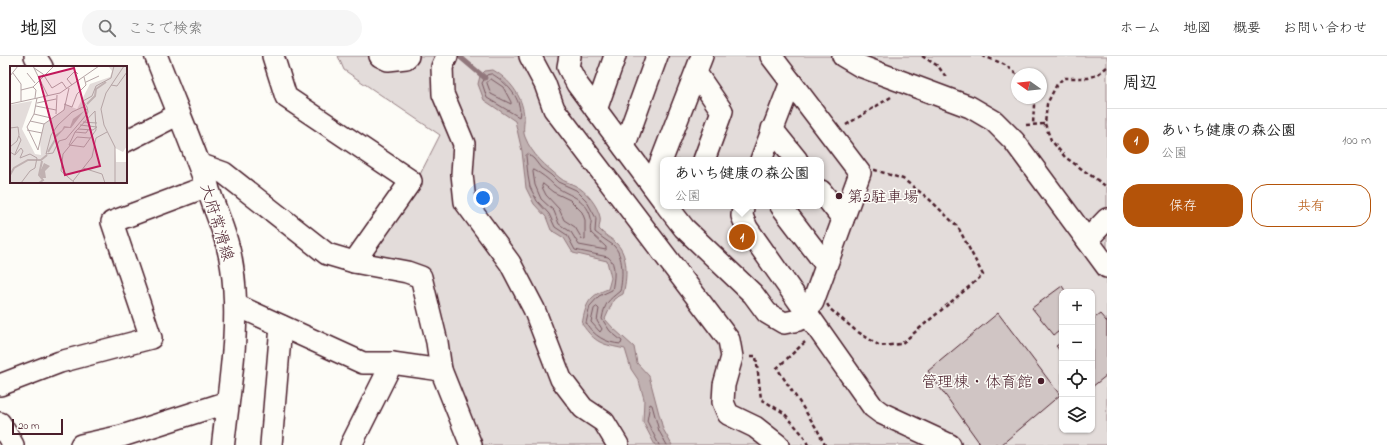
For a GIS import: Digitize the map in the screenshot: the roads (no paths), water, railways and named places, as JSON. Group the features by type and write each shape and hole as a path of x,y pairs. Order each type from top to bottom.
{"main road":[{"name":"大府常滑線","path":"156,56 208,186 227,243 232,267 236,305 224,445"}],"street":[{"path":"35,56 41,66"},
{"path":"272,56 286,97 411,181 354,262"},
{"path":"380,56 388,60 406,58 408,56"},
{"path":"446,56 442,67 443,94 464,144 462,174 465,202 510,263 534,309 561,379 583,408 604,422 618,445"},
{"path":"530,56 545,84 554,109 729,340 732,357 724,385 723,402 728,414 755,427 778,445"},
{"path":"570,56 568,67 577,84 658,193"},
{"path":"596,110 615,56"},
{"path":"624,147 657,56"},
{"path":"673,209 684,215 753,294 767,313 784,323 799,320 813,302 860,173 771,56"},
{"path":"843,56 860,66 912,84 970,107 994,121 1014,141 1107,267"},
{"path":"699,64 722,111 705,157"},
{"path":"669,157 699,64"},
{"path":"761,157 790,82"},
{"path":"127,140 179,114"},
{"path":"772,129 795,157"},
{"path":"199,164 224,173 328,254 354,262 408,272 421,277 437,342 441,370 463,440"},
{"path":"0,385 60,362 151,338 112,222 208,186"},
{"path":"824,195 843,219"},
{"path":"743,209 742,216 747,228 873,407 881,413 950,445"},
{"path":"783,209 826,265"},
{"path":"1087,240 1107,219"},
{"path":"236,305 363,363 392,363 441,370"},
{"path":"271,445 281,326"},
{"path":"351,445 392,363"},
{"path":"81,445 122,436 228,402"},
{"path":"0,423 14,445"}],"water":[{"path":"493,70 510,83 521,101 524,119 524,134 535,155 562,179 580,188 587,195 599,213 599,229 616,243 623,254 626,274 623,294 614,299 605,319 634,347 637,363 649,376 663,429 672,445 655,445 643,422 644,399 639,381 631,369 625,349 600,342 591,336 582,324 589,302 596,295 608,289 611,278 607,261 573,253 564,238 551,230 546,217 534,204 526,188 522,151 515,121 484,100 478,84 480,76 485,71"}],"waterway":[{"path":"459,56 485,78"}],"place":[{"name":"第2駐車場","path":"839,196"},
{"name":"あいち健康の森公園","path":"742,237"},
{"name":"管理棟・体育館","path":"1041,381"}]}
